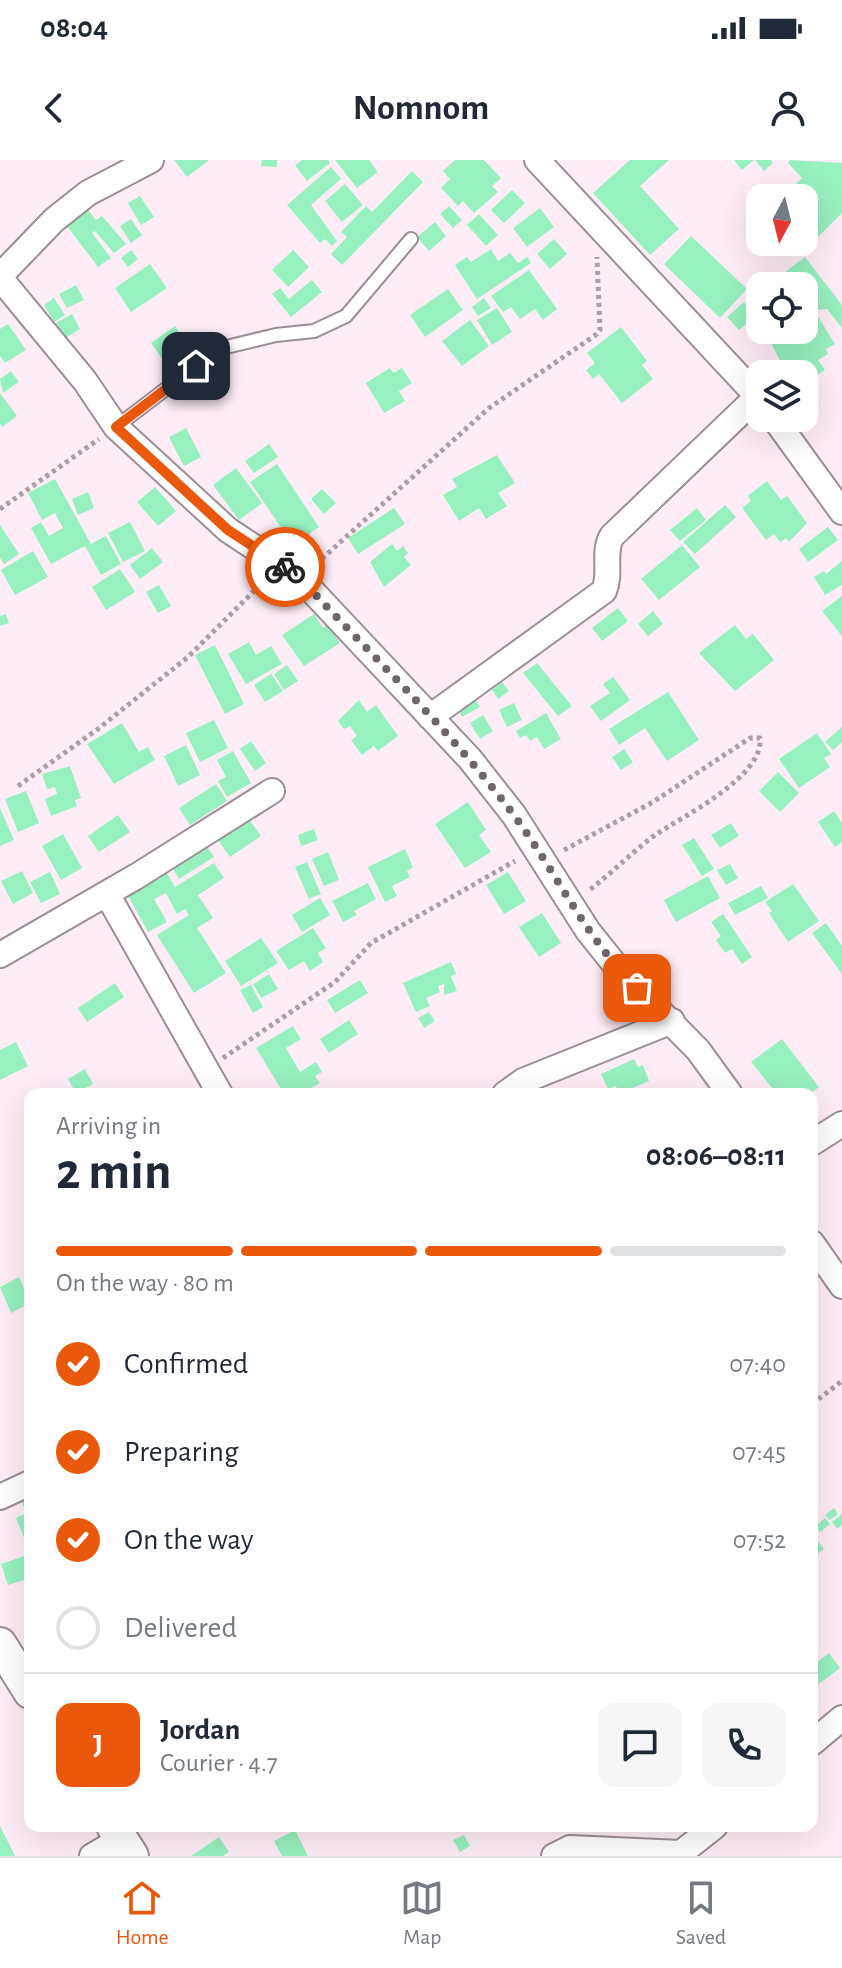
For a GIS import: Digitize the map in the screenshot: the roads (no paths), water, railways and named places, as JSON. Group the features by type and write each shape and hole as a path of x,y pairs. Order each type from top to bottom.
{"street":[{"path":"151,160 88,193 54,220 0,277 85,381 116,427 228,530 291,572 470,759 541,854 620,971 672,1021 726,1088"},
{"path":"537,160 746,383"},
{"path":"430,717 604,591 612,536 746,409"},
{"path":"784,432 842,512"},
{"path":"0,955 107,894 272,791"},
{"path":"107,894 217,1088"},
{"path":"514,1088 531,1077 672,1021"},
{"path":"818,1139 842,1124"},
{"path":"818,1252 842,1286"},
{"path":"0,1497 24,1486"},
{"path":"0,1644 24,1682"},
{"path":"818,1738 842,1718"},
{"path":"554,1856 570,1848 681,1853 707,1832"},
{"path":"92,1856 122,1840"}],"lane":[{"path":"116,427 218,349 276,335 314,331 346,316 411,239"}]}
